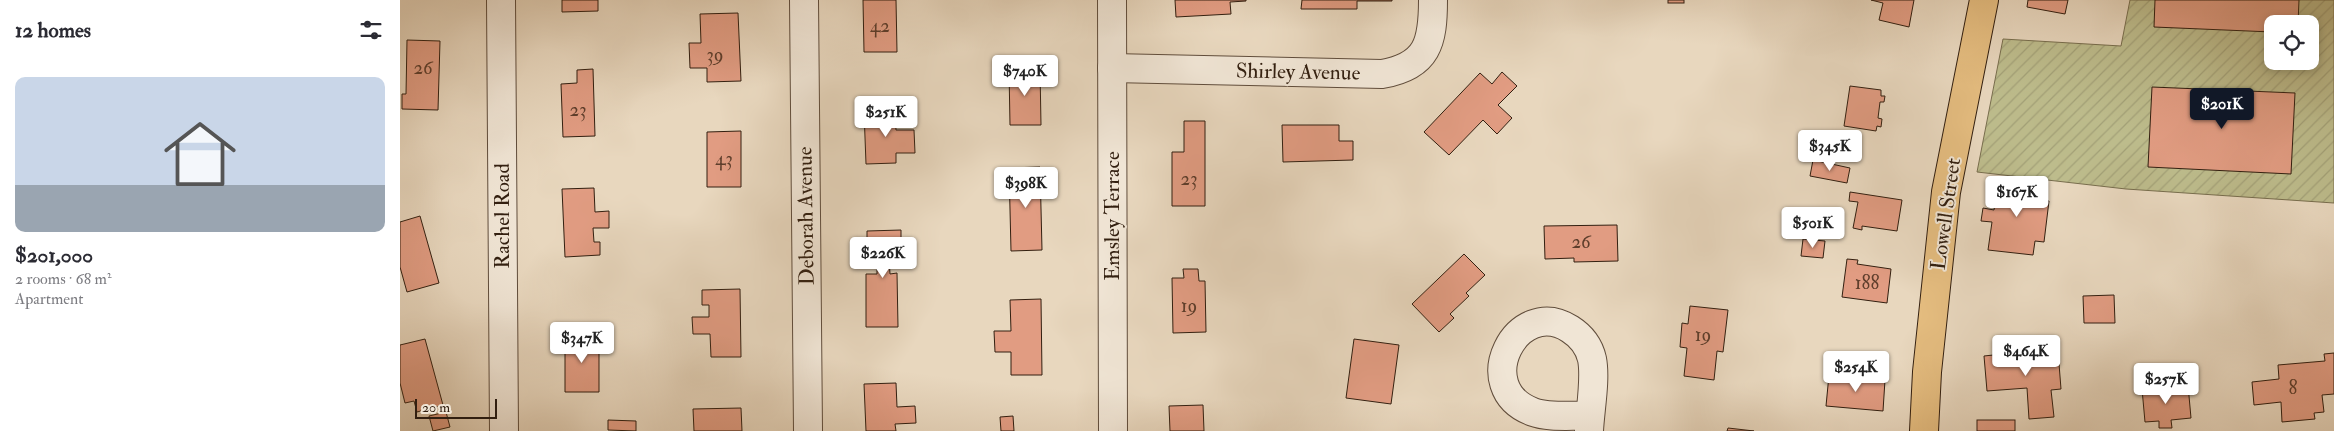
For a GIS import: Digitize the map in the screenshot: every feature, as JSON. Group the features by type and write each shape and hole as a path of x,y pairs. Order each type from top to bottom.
{"main road":[{"name":"Lowell Street","path":"1924,431 1927,372 1946,192 1984,0"}],"street":[{"name":"Rachel Road","path":"501,0 504,431"},
{"name":"Deborah Avenue","path":"804,0 808,431"},
{"name":"Emsley Terrace","path":"1112,0 1113,431"},
{"name":"Shirley Avenue","path":"1112,68 1382,74 1396,72 1407,68 1419,59 1427,45 1431,31 1434,0"}],"shaded area":[{"path":"2130,0 2334,0 2334,203 2126,189 1977,172 2003,39 2121,46"}],"building":[{"path":"562,0 598,0 598,11 562,12"},
{"path":"863,0 896,0 897,52 864,52"},
{"path":"1175,0 1246,1 1230,2 1231,14 1176,17"},
{"path":"1302,0 1392,1 1357,1 1357,9 1301,9"},
{"path":"1668,0 1684,0 1684,3 1668,3"},
{"path":"1871,0 1914,0 1909,27 1879,20 1883,3"},
{"path":"2028,0 2068,0 2065,14 2027,7"},
{"path":"2155,0 2299,0 2298,15 2264,15 2264,32 2154,27"},
{"path":"738,13 741,81 707,82 707,68 690,68 689,43 701,43 700,14"},
{"path":"407,40 440,41 438,110 402,109 402,94 406,94"},
{"path":"593,69 595,136 563,137 561,84 577,83 577,70"},
{"path":"1009,70 1040,70 1041,125 1010,125"},
{"path":"1502,72 1517,86 1498,105 1512,118 1497,134 1483,120 1449,155 1424,132 1480,73 1492,84"},
{"path":"1850,86 1881,90 1881,96 1885,96 1884,102 1880,102 1878,118 1882,119 1881,127 1877,126 1876,131 1844,126"},
{"path":"2152,87 2295,93 2291,174 2148,167"},
{"path":"895,110 896,130 914,130 915,153 896,153 896,163 866,164 864,111"},
{"path":"1184,121 1205,121 1205,206 1172,206 1172,152 1184,152"},
{"path":"1282,125 1339,125 1339,141 1353,141 1353,160 1283,162"},
{"path":"741,131 741,187 707,187 707,132"},
{"path":"1813,160 1850,168 1847,183 1810,176"},
{"path":"1040,167 1042,250 1011,251 1009,168"},
{"path":"1998,179 2042,185 2040,200 2049,201 2044,242 2035,241 2033,255 1988,250 1992,222 1981,221 1983,208 1994,210"},
{"path":"594,188 595,212 609,211 609,228 593,228 594,242 600,242 600,255 565,257 562,189"},
{"path":"1850,192 1902,200 1897,231 1862,226 1862,230 1853,228 1858,202 1849,201"},
{"path":"420,216 439,283 407,292 400,267 400,222"},
{"path":"1617,225 1618,261 1574,262 1574,258 1545,259 1544,226"},
{"path":"901,230 901,258 889,259 890,274 897,273 898,327 866,327 866,274 877,274 877,260 867,260 867,231"},
{"path":"1803,239 1825,241 1823,258 1801,256"},
{"path":"1464,254 1485,275 1466,293 1469,296 1450,314 1454,318 1439,332 1412,304"},
{"path":"1847,259 1858,260 1857,264 1891,269 1887,303 1842,297"},
{"path":"1183,269 1198,269 1199,281 1205,281 1206,332 1173,333 1172,278 1184,278"},
{"path":"740,289 741,357 711,357 710,334 693,334 692,317 709,317 709,305 702,305 702,290"},
{"path":"2114,295 2115,323 2084,323 2083,296"},
{"path":"1041,299 1042,375 1011,375 1011,352 995,352 994,331 1011,331 1010,300"},
{"path":"1690,306 1728,310 1723,352 1717,351 1714,380 1684,376 1687,348 1680,347 1682,323 1688,324"},
{"path":"599,335 599,392 565,392 565,336"},
{"path":"425,339 443,405 417,412 414,401 405,403 400,383 400,345"},
{"path":"1354,339 1399,345 1391,404 1346,398"},
{"path":"2024,348 2025,354 2058,351 2061,389 2051,390 2054,417 2029,419 2027,388 1987,391 1984,356 2003,354 2002,350"},
{"path":"2334,353 2334,394 2322,395 2324,412 2314,413 2315,419 2282,422 2281,402 2254,405 2252,382 2279,379 2278,365 2325,361 2324,354"},
{"path":"1829,375 1885,380 1883,411 1826,406"},
{"path":"896,383 897,407 915,406 916,423 895,424 896,431 866,431 864,384"},
{"path":"2188,385 2191,418 2171,420 2172,428 2159,428 2159,421 2145,422 2142,389"},
{"path":"1203,405 1204,431 1170,431 1169,406"},
{"path":"741,408 742,431 694,431 693,409"},
{"path":"446,412 450,427 433,431 429,416"},
{"path":"1013,416 1014,431 1001,431 1000,417"},
{"path":"608,420 636,421 636,431 608,430"},
{"path":"1977,420 2015,420 2015,431 1977,431"},
{"path":"1728,428 1754,431 1727,431"}]}
